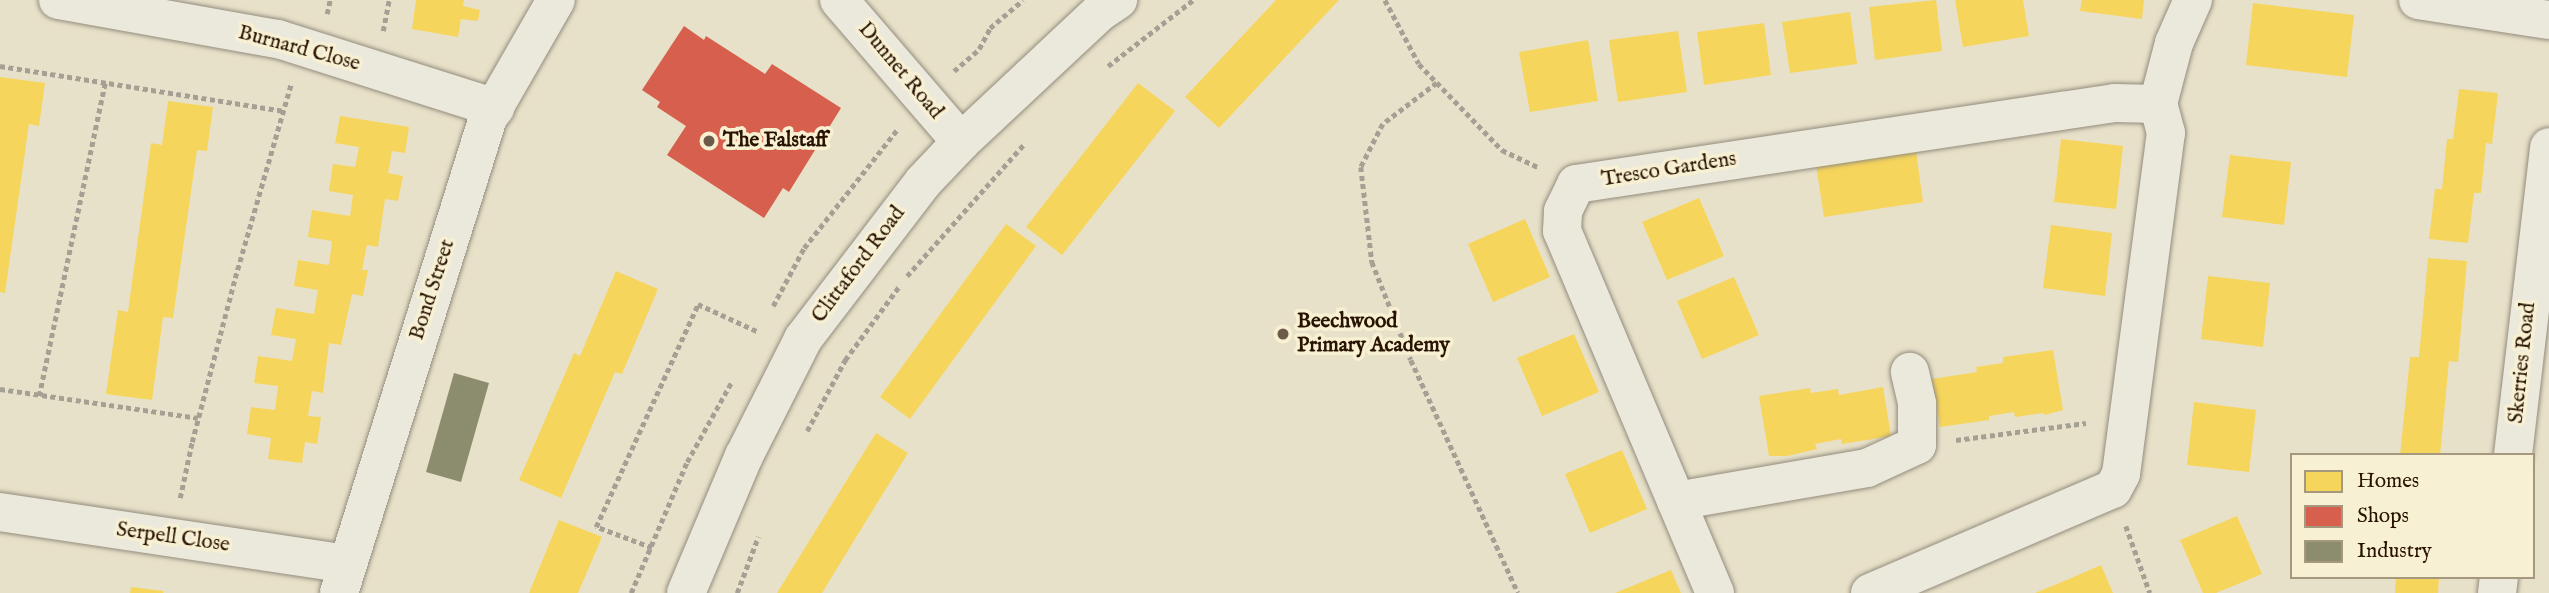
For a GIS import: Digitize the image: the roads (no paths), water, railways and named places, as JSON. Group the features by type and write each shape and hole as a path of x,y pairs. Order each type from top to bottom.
{"street":[{"name":"Burnard Close","path":"58,0 278,39 495,108"},
{"name":"Bond Street","path":"343,579 483,133 556,0"},
{"name":"Dunnet Road","path":"839,0 961,142"},
{"name":"Clittaford Road","path":"686,593 744,456 803,338 923,182 961,142 1100,12 1118,0"},
{"path":"1870,593 2113,489 2121,474 2166,134 2158,104 2174,43 2193,0"},
{"path":"2418,0 2549,20"},
{"name":"Tresco Gardens","path":"1715,593 1562,231 1563,211 1576,184 2115,103 2158,104"},
{"name":"Skerries Road","path":"2513,453 2547,170"},
{"path":"1676,500 1867,468 1917,445 1917,403 1910,372"},
{"name":"Serpell Close","path":"0,512 172,538 343,579"}],"place":[{"name":"The Falstaff","path":"709,141"},
{"name":"Beechwood Primary Academy","path":"1283,334"}]}
